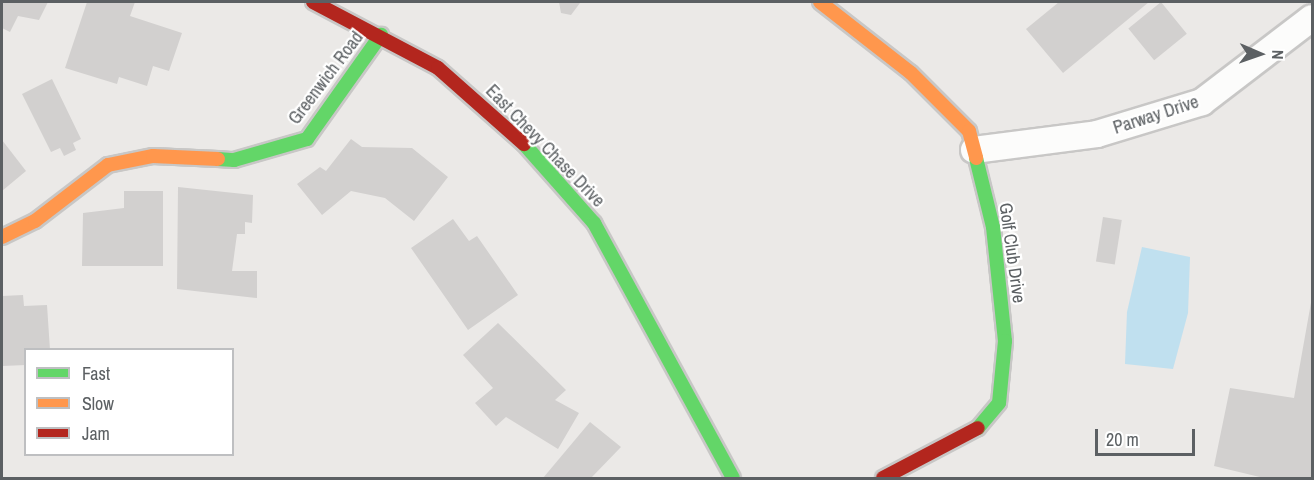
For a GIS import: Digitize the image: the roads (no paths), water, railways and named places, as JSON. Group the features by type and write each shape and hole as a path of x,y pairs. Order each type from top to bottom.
{"street":[{"name":"East Chevy Chase Drive","path":"313,2 381,35 438,68 493,111 594,223 734,478"},
{"name":"Golf Club Drive","path":"820,2 911,74 969,131 995,238 1005,341 999,403 979,428 883,478"},
{"name":"Parway Drive","path":"974,150 1097,134 1202,102 1312,18"},
{"name":"Greenwich Road","path":"2,237 35,221 108,165 153,156 234,160 307,139 381,35"}],"water":[{"path":"1142,247 1190,257 1188,313 1173,369 1125,364 1127,312"}]}
